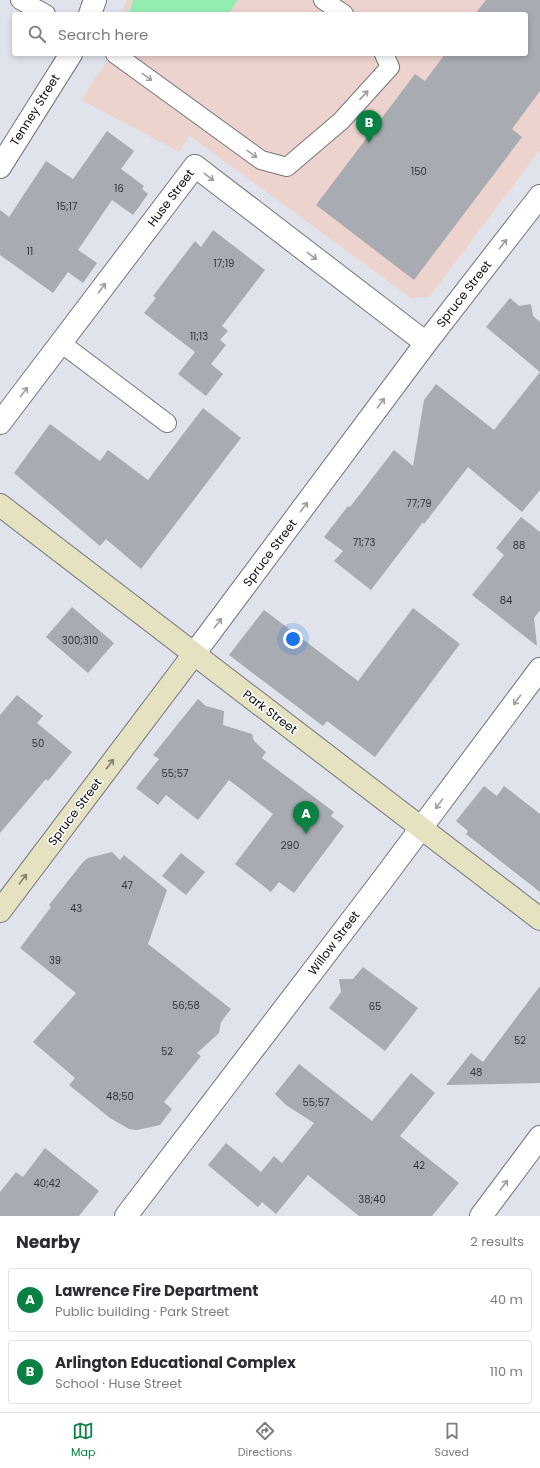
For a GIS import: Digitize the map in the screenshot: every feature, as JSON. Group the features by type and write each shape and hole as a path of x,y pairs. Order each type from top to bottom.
{"main road":[{"name":"Park Street","path":"0,505 540,920"},
{"name":"Spruce Street","path":"0,911 194,654"}],"street":[{"path":"91,12 95,0"},
{"name":"Tenney Street","path":"0,167 70,56"},
{"name":"Huse Street","path":"0,423 195,166 426,343"},
{"name":"Spruce Street","path":"194,654 426,343 540,196"},
{"name":"Willow Street","path":"126,1216 380,883 540,669"},
{"path":"481,1216 540,1137"}],"lane":[{"path":"20,0 42,12"},
{"path":"323,0 341,12"},
{"path":"118,56 261,160 287,167 340,121 390,67 385,56"},
{"path":"61,343 167,423"}],"shaded area":[{"path":"126,0 540,0 540,150 429,297 411,298 190,136 179,152 81,100 110,56 528,56 528,12 123,12"}],"green space":[{"path":"133,0 238,0 229,12 130,12"}],"building":[{"path":"486,0 540,0 540,91 512,129 522,137 414,280 316,205 415,74 425,81 444,56 528,56 528,12 477,12"},
{"path":"107,131 134,151 121,169 144,186 142,189 148,194 133,215 112,200 78,250 97,263 83,283 68,272 53,293 0,255 0,210 9,217 46,161 73,179"},
{"path":"213,230 265,270 222,326 228,331 220,340 226,345 211,364 223,374 206,396 178,374 195,352 144,313 156,298 153,296 195,241 201,247"},
{"path":"510,298 519,306 531,304 533,316 540,322 540,372 486,327"},
{"path":"540,372 540,490 522,512 468,467 424,524 423,522 371,590 334,561 343,551 324,537 348,506 350,507 394,450 413,466 424,400 436,384 494,430"},
{"path":"203,408 241,438 141,569 106,539 100,546 14,473 50,424 100,461 108,450 148,480"},
{"path":"521,517 540,532 540,610 534,618 537,646 472,595 504,555 496,548"},
{"path":"72,607 114,643 88,673 46,637"},
{"path":"413,608 460,644 375,757 327,721 323,726 229,655 264,610 358,681"},
{"path":"17,695 43,716 37,723 72,752 48,781 46,779 0,833 0,715"},
{"path":"198,699 206,706 224,711 223,725 252,734 254,741 266,752 262,758 334,812 331,816 344,826 294,893 279,882 271,892 235,864 273,814 229,780 198,820 166,795 158,805 136,788 159,759 153,755"},
{"path":"484,786 497,796 504,786 540,814 540,892 466,834 468,831 456,821"},
{"path":"112,852 120,860 124,855 167,890 148,944 231,1009 221,1022 219,1033 197,1053 201,1056 164,1102 172,1109 160,1125 137,1130 129,1129 110,1118 69,1085 75,1078 33,1042 76,993 20,948 51,907 49,905 83,862 88,858"},
{"path":"181,853 205,872 186,895 162,876"},
{"path":"363,967 418,1008 385,1051 329,1008 341,992 339,979 353,979"},
{"path":"540,986 540,1083 446,1085 471,1053 483,1062"},
{"path":"299,1064 372,1121 411,1073 435,1093 400,1136 459,1183 432,1216 359,1216 308,1175 276,1214 262,1202 258,1207 208,1165 226,1143 261,1172 274,1156 282,1163 314,1123 286,1105 275,1094"},
{"path":"45,1148 99,1191 79,1216 0,1216 0,1192 16,1172 23,1177"}],"place":[{"name":"Arlington Educational Complex","path":"369,143"},
{"name":"Lawrence Fire Department","path":"306,834"}]}
